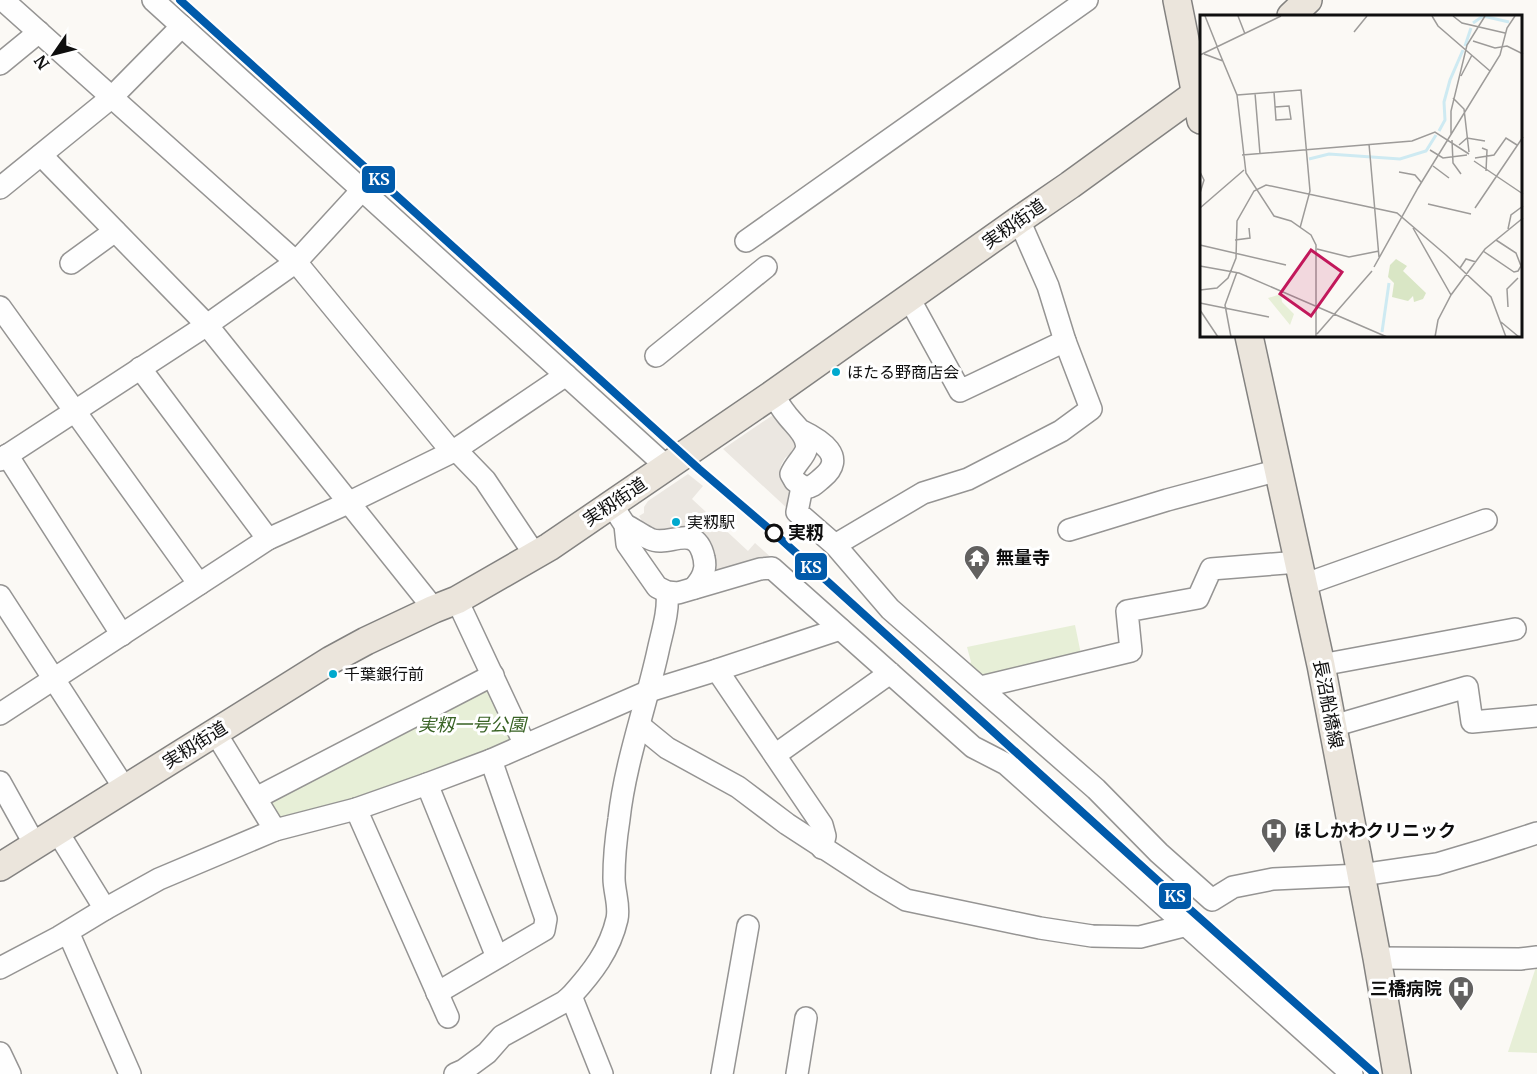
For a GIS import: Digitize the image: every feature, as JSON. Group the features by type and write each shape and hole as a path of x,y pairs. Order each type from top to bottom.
{"main road":[{"path":"1177,0 1199,102"},
{"path":"1292,15 1308,0"},
{"name":"実籾街道","path":"0,867 331,660 446,604 535,555 619,515 667,467 1018,220 1199,102"},
{"name":"長沼船橋線","path":"1249,338 1321,664 1398,1074"}],"street":[{"path":"3,0 296,262 454,451 485,480 535,555"},
{"path":"153,0 667,467"},
{"path":"746,241 1087,0"},
{"path":"0,188 112,97 182,26"},
{"path":"0,64 39,32"},
{"path":"41,155 207,325 348,503 446,604 493,675 525,745"},
{"path":"122,635 3,458 207,325 296,262 362,190"},
{"path":"835,546 923,493 968,479 1061,431 1091,409 1065,341 1048,286 1018,220"},
{"path":"71,263 115,231"},
{"path":"656,356 766,267"},
{"path":"909,298 960,391 1065,341"},
{"path":"0,307 199,584"},
{"path":"140,368 268,539"},
{"path":"0,714 268,539 454,451 566,375"},
{"path":"773,394 800,430 806,444 805,453 791,474 795,481 805,488 810,487 829,472 833,456 813,437 800,430"},
{"path":"1070,530 1167,500 1279,470"},
{"path":"802,487 797,512 835,546 890,609 1095,789 1159,853 1212,900 1233,887 1273,879 1361,875 1437,864 1537,833"},
{"path":"619,515 633,529 650,540 659,541 680,537 696,542 701,549 705,569 701,580 694,588"},
{"path":"619,515 627,544 657,587 667,592 678,593 760,569 772,568 972,747 1006,764 1352,1074"},
{"path":"981,687 1131,651 1127,611 1198,598 1211,569 1301,573 1486,520"},
{"path":"455,1074 487,1053 502,1036 564,1002 591,974 606,950 617,918 618,902 614,880 619,818 625,781 668,608 667,592"},
{"path":"0,596 125,789"},
{"path":"1321,664 1515,628"},
{"path":"0,968 68,932 159,879 275,830 356,809 427,784 491,760 649,691 840,629"},
{"path":"717,670 822,825 825,836 822,848"},
{"path":"775,756 890,673"},
{"path":"256,798 493,675"},
{"path":"1333,726 1467,687 1472,722 1537,716"},
{"path":"640,726 667,748 738,787 822,848 906,900 1040,928 1092,936 1140,937 1187,925"},
{"path":"215,732 275,830"},
{"path":"437,993 544,930 546,919 491,760"},
{"path":"0,782 105,909"},
{"path":"427,784 497,957"},
{"path":"356,809 448,1017"},
{"path":"722,1074 748,926"},
{"path":"68,932 130,1074"},
{"path":"1377,958 1520,959 1537,957"},
{"path":"571,996 602,1074"},
{"path":"797,1074 806,1018"},
{"path":"0,1053 10,1074"}],"green space":[{"path":"1075,625 1082,659 981,683 966,669 971,662 967,647"},
{"name":"実籾一号公園","path":"487,685 514,740 411,781 279,822 265,798"},
{"path":"1536,967 1537,1053 1508,1052"}],"shaded area":[{"path":"773,415 798,443 798,454 791,453 785,458 780,471 781,478 796,491 789,510 723,449"},
{"path":"688,474 703,486 692,499 748,551 755,543 775,561 714,573 713,554 647,529 639,516 644,513 644,507 648,501"}],"transit line":[{"name":"KS","path":"180,0 699,469 774,533 1375,1074"}],"place":[{"name":"ほたる野商店会","path":"836,372"},
{"name":"実籾駅","path":"676,522"},
{"name":"実籾","path":"774,533"},
{"name":"無量寺","path":"977,581"},
{"name":"千葉銀行前","path":"333,674"},
{"name":"ほしかわクリニック","path":"1274,854"},
{"name":"三橋病院","path":"1461,1012"}]}
